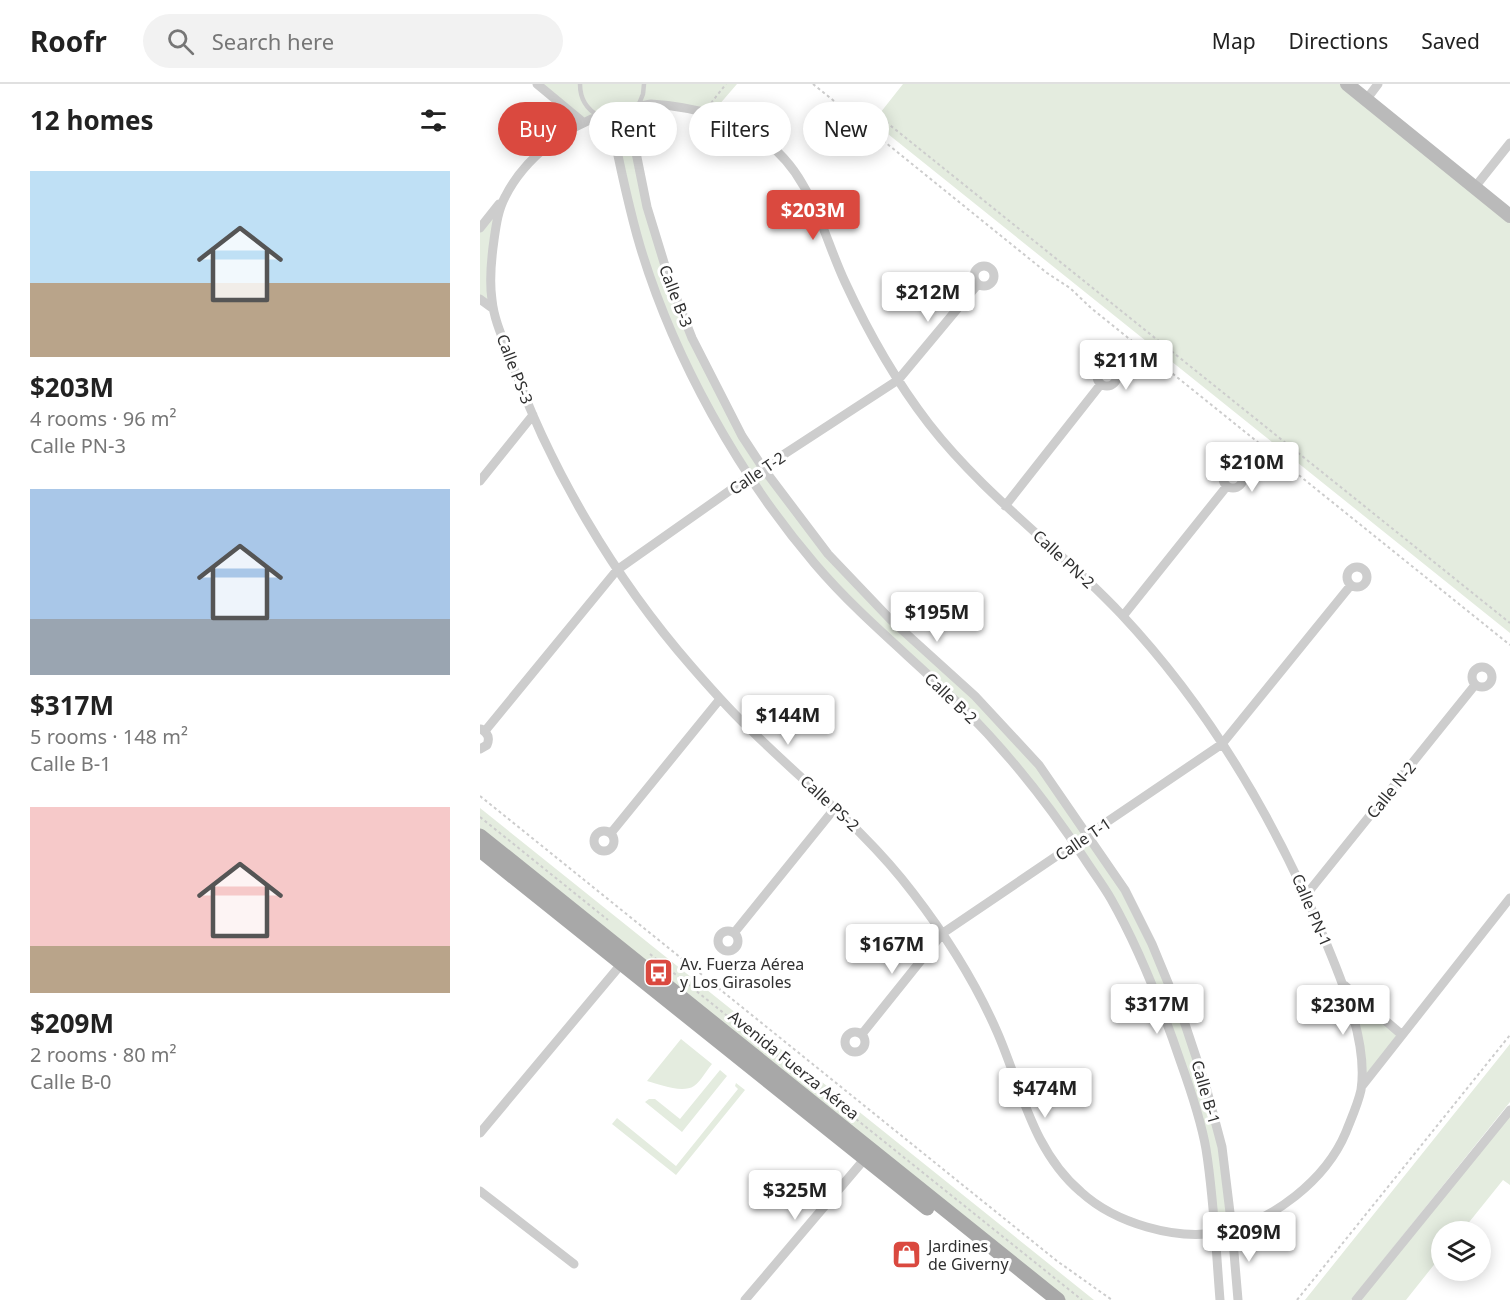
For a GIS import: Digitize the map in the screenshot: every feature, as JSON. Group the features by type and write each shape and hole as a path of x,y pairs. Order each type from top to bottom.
{"main road":[{"path":"1347,84 1510,216"},
{"name":"Avenida Fuerza Aérea","path":"480,836 625,960"},
{"name":"Avenida Fuerza Aérea","path":"480,850 625,960 868,1155 1041,1300"},
{"name":"Avenida Fuerza Aérea","path":"868,1155 1058,1300"}],"street":[{"path":"537,84 584,123"},
{"path":"1366,100 1378,84"},
{"name":"Calle PS-3","path":"589,121 562,134 545,147 502,200 490,275 492,308 533,415 567,484 617,570"},
{"path":"1475,187 1510,143"},
{"name":"Calle B-3","path":"618,156 630,210 654,287 678,344 728,444 749,477"},
{"name":"Calle B-3","path":"637,156 647,207 670,282 692,338 742,435 763,468"},
{"name":"Calle PN-2","path":"782,156 792,167 812,203 842,275 868,329 898,380 930,425 967,469 1071,564 1123,616 1177,680 1222,744"},
{"path":"480,228 502,200"},
{"path":"654,287 670,282"},
{"name":"Calle T-2","path":"482,730 617,570 749,477 898,380 978,284"},
{"path":"480,299 492,308"},
{"path":"1005,506 1101,384"},
{"path":"480,481 533,415"},
{"name":"Calle B-2","path":"763,468 828,554 890,619 975,696 1039,765 1089,835"},
{"name":"Calle B-2","path":"749,477 815,564 879,631 963,708 1026,776 1075,844"},
{"path":"1123,616 1227,486"},
{"name":"Calle PS-2","path":"617,570 685,659 720,699 753,733 867,838 908,885 943,933 971,978 995,1027 1028,1115 1044,1149 1063,1175 1087,1198 1108,1212 1132,1223 1154,1229 1215,1234"},
{"name":"Calle T-1","path":"862,1034 943,933 1222,744 1351,585"},
{"name":"Calle N-2","path":"1306,895 1476,685"},
{"path":"611,833 720,699"},
{"path":"480,749 484,748 488,741 488,734 482,730"},
{"name":"Calle PN-1","path":"1215,1234 1257,1219 1294,1198 1322,1172 1341,1144 1362,1086 1360,1054 1353,1012 1343,983 1306,895 1251,787 1222,744"},
{"path":"734,933 835,808"},
{"name":"Calle B-1","path":"1089,835 1125,890 1152,944 1185,1024 1206,1087 1222,1147 1238,1300"},
{"name":"Calle B-1","path":"1075,844 1110,898 1137,952 1169,1027 1191,1091 1206,1147 1220,1300"},
{"path":"1362,1086 1510,898"},
{"path":"480,1133 625,960"},
{"path":"1343,983 1401,1034"},
{"path":"1169,1027 1185,1024"},
{"path":"1356,1300 1510,1110"},
{"path":"745,1300 868,1155"},
{"path":"480,1191 574,1264"}],"lane":[{"path":"580,84 584,102 589,108"},
{"path":"639,102 644,94 644,84"}],"path":[{"path":"711,102 726,84"},
{"path":"813,84 1047,273 1070,288 1100,316 1510,645"},
{"path":"889,124 1510,623"},
{"path":"480,796 1057,1261 1112,1300"},
{"path":"480,817 613,924"},
{"path":"646,951 1082,1300"},
{"path":"1297,1300 1510,1035"}],"shaded area":[{"path":"537,84 737,84 721,102 689,102 689,107 677,107 677,102 589,102 589,121 584,123 577,117 577,102 559,102"},
{"path":"903,84 1347,84 1510,216 1510,633 889,135 889,102"},
{"path":"620,156 639,156 670,282 742,436 828,554 975,696 1039,765 1125,890 1185,1024 1222,1147 1232,1229 1215,1234 1206,1147 1169,1027 1110,898 1026,776 815,564 728,444 654,287"},
{"path":"502,200 496,227 492,308 480,299 480,228"},
{"path":"480,808 1094,1300 1064,1300 480,831"},
{"path":"1343,983 1401,1034 1362,1086 1360,1054"},
{"path":"681,1039 712,1064 701,1079 694,1086 683,1089 670,1088 647,1081"},
{"path":"1510,1044 1510,1102 1351,1300 1305,1300"},
{"path":"720,1070 727,1076 682,1132 645,1102 655,1099 680,1119"},
{"path":"736,1083 745,1090 676,1175 612,1124 617,1118 676,1166 738,1089 735,1086"},
{"path":"1510,1110 1510,1185 1503,1180 1470,1221 1431,1221 1431,1269 1406,1300 1356,1300"}],"place":[{"name":"Av. Fuerza Aérea y Los Girasoles","path":"659,973"},
{"name":"Jardines de Giverny","path":"907,1255"}]}
